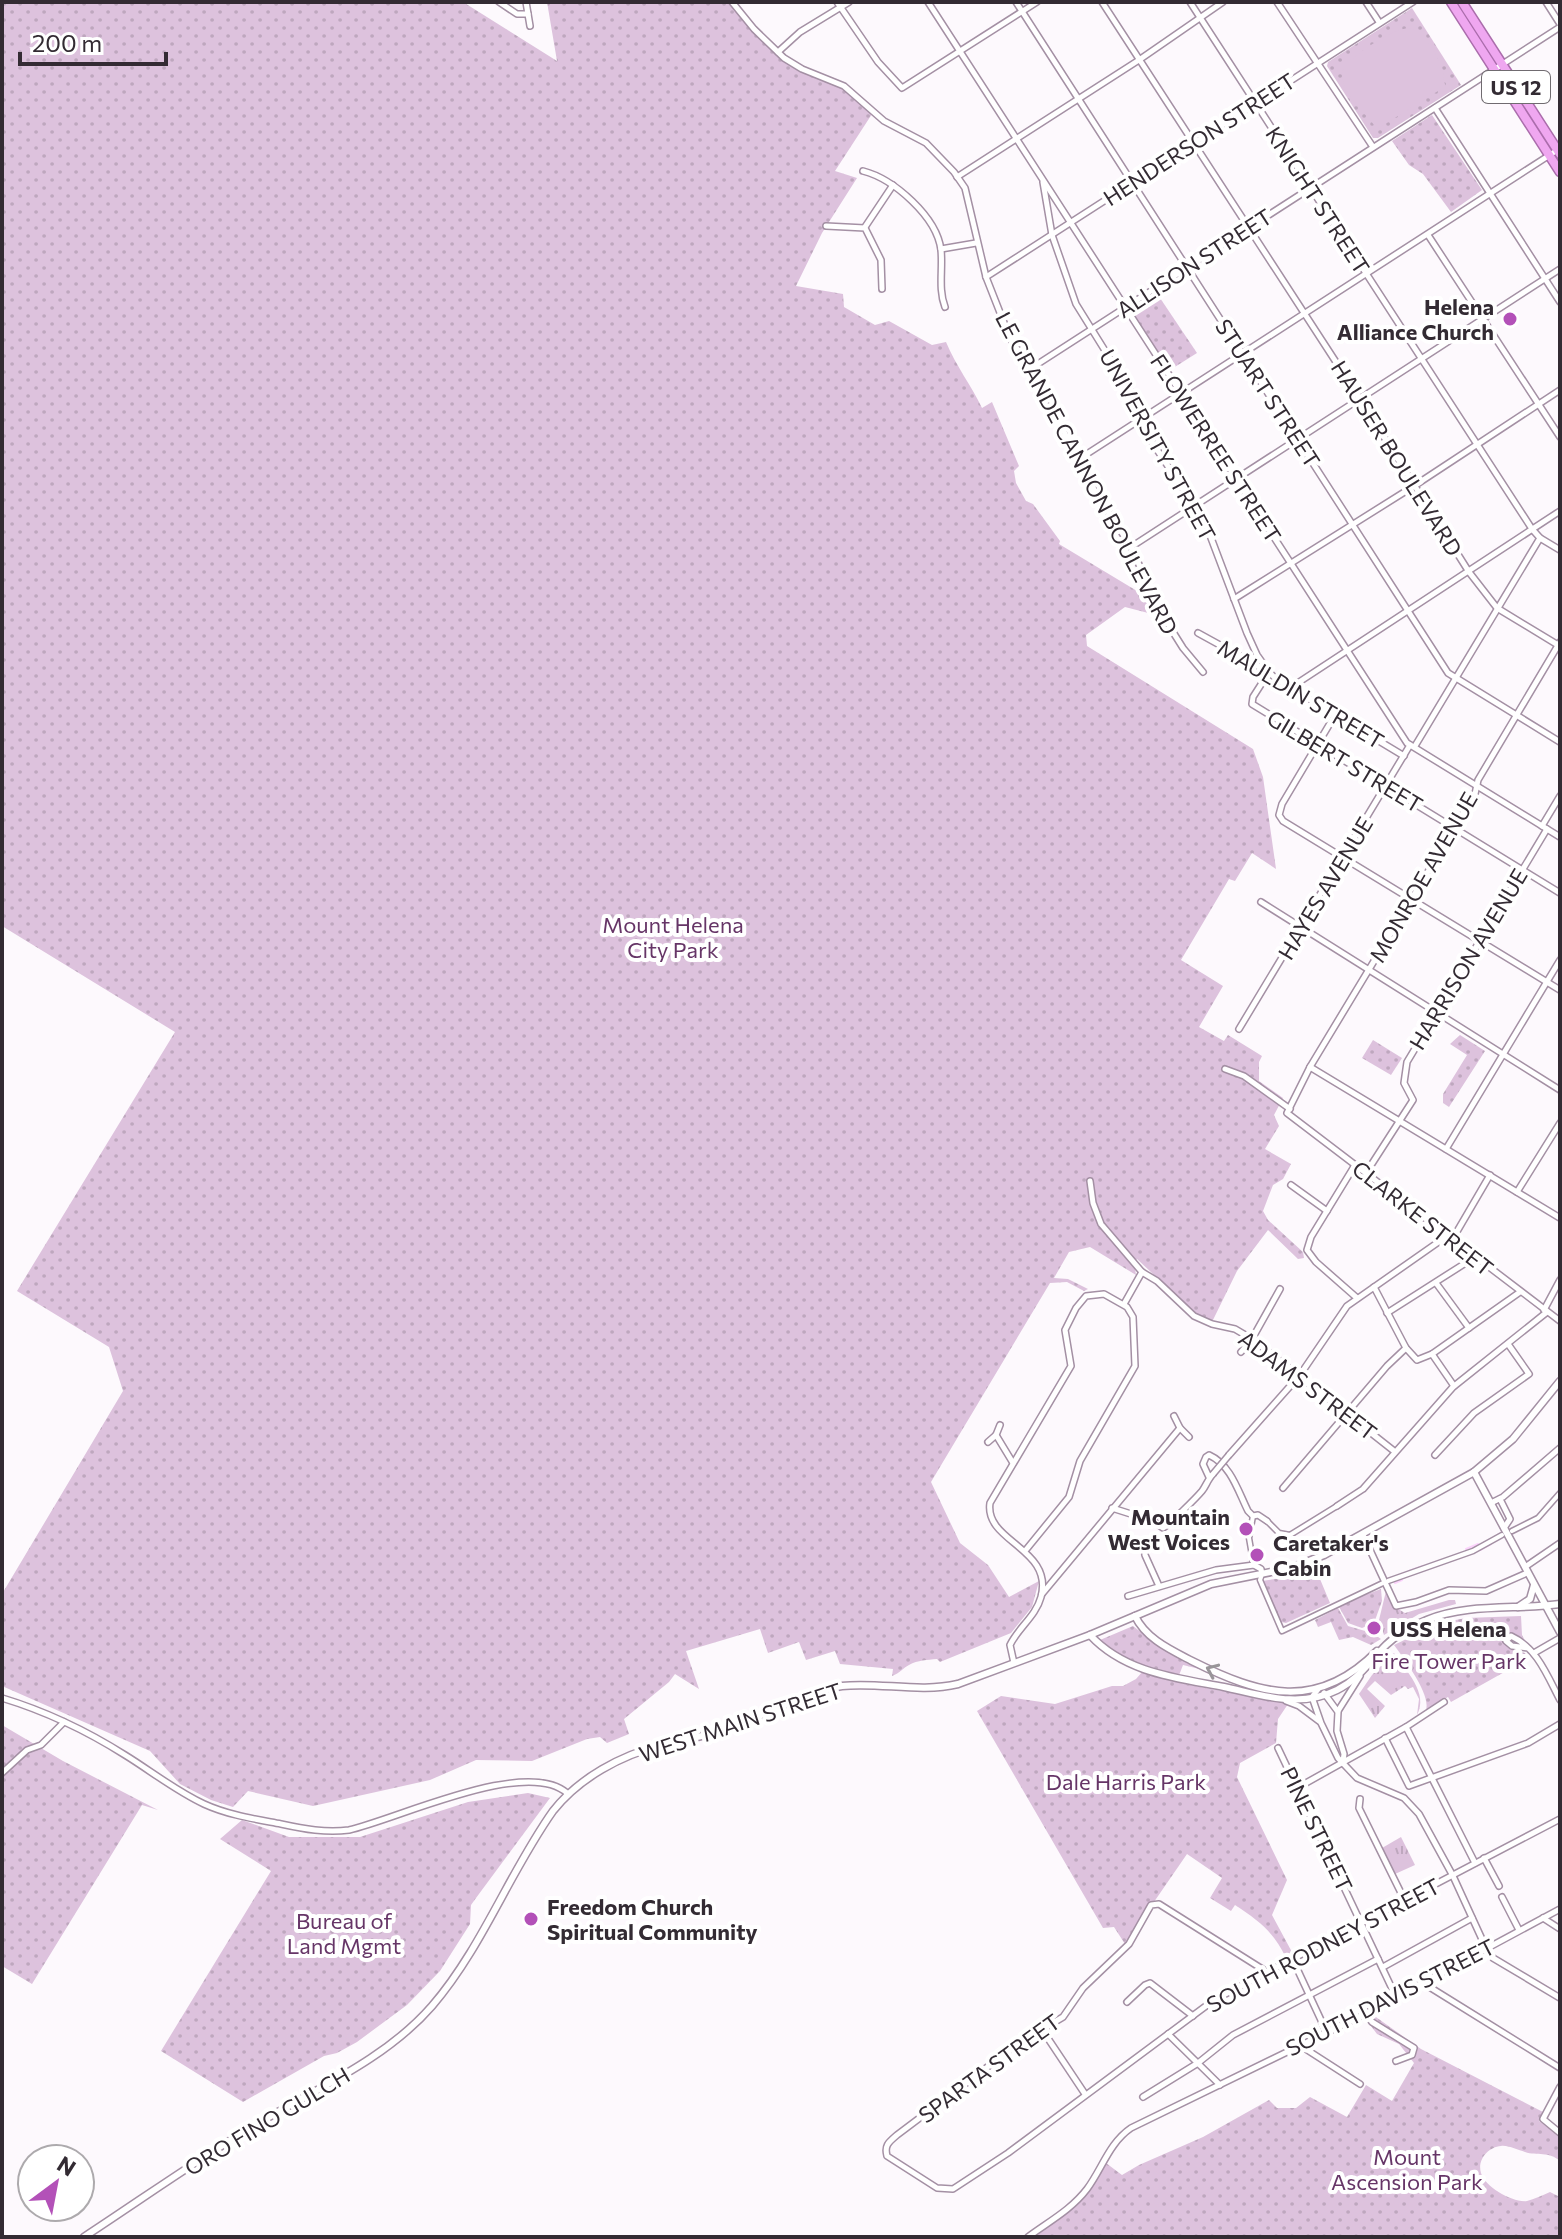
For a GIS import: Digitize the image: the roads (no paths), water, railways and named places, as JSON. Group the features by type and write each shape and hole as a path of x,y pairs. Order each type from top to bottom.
{"highway":[{"name":"US 12","path":"1451,2 1557,152 1560,172"},
{"name":"US 12","path":"1462,2 1498,67"}],"street":[{"path":"499,2 517,14 528,14"},
{"path":"526,2 530,26"},
{"name":"LE GRANDE CANNON BOULEVARD","path":"732,2 778,52 802,69 844,86 884,121 926,143 965,188 986,277 1010,338 1061,419 1076,461 1131,547 1161,613 1203,672"},
{"path":"778,52 800,32 839,5 849,2"},
{"name":"FLOWERREE STREET","path":"928,2 1348,651 1413,746 1560,837"},
{"name":"STUART STREET","path":"1016,2 1448,673 1560,742"},
{"path":"839,5 878,62 900,87 909,86 1037,2"},
{"name":"HAUSER BOULEVARD","path":"1102,2 1306,314 1469,572 1497,608 1559,644"},
{"name":"KNIGHT STREET","path":"1190,2 1532,529 1560,550"},
{"path":"957,177 1223,2"},
{"path":"1277,2 1373,147"},
{"path":"1366,2 1379,22"},
{"name":"HENDERSON STREET","path":"986,277 1413,2"},
{"path":"1546,2 1560,26"},
{"name":"ALLISON STREET","path":"1030,369 1560,26"},
{"path":"1435,107 1560,302"},
{"path":"1076,461 1557,152"},
{"path":"863,171 881,177 915,204 941,249 941,290 945,307"},
{"name":"UNIVERSITY STREET","path":"1043,180 1052,235 1076,304 1132,394 1146,433 1205,522 1257,655 1269,672"},
{"path":"865,228 893,185"},
{"path":"826,226 865,228"},
{"path":"865,228 881,260 882,289"},
{"path":"1428,235 1560,437"},
{"path":"941,249 976,243"},
{"path":"1131,547 1560,269"},
{"path":"1234,599 1292,565 1560,390"},
{"path":"1290,688 1560,511"},
{"name":"HAYES AVENUE","path":"1239,1029 1540,538"},
{"name":"MAULDIN STREET","path":"1198,633 1269,672 1290,688 1404,756"},
{"name":"MONROE AVENUE","path":"1288,1111 1310,1067 1475,794 1476,785 1559,644"},
{"name":"GILBERT STREET","path":"1269,672 1253,697 1252,704 1560,893"},
{"path":"1335,715 1280,810 1283,821 1560,990"},
{"name":"HARRISON AVENUE","path":"1366,1173 1413,1100 1404,1083 1404,1067 1522,869 1560,796"},
{"path":"1261,902 1560,1090"},
{"path":"1446,1149 1560,960"},
{"path":"1310,1067 1560,1218"},
{"name":"CLARKE STREET","path":"1225,1069 1244,1076 1560,1321"},
{"path":"1517,1192 1560,1123"},
{"path":"1355,1165 1311,1237 1307,1253 1357,1298"},
{"path":"1112,1508 1153,1521 1163,1528 1168,1527 1300,1375 1347,1306 1450,1238 1490,1175"},
{"name":"ADAMS STREET","path":"1090,1181 1093,1203 1101,1224 1142,1272 1157,1281 1194,1316 1235,1329 1252,1339 1394,1451"},
{"path":"1291,1185 1327,1211"},
{"path":"1387,1313 1475,1257"},
{"path":"1124,1304 1142,1272"},
{"path":"1253,1516 1258,1515 1279,1533 1290,1535 1363,1489 1454,1386 1545,1311 1560,1280"},
{"path":"1436,1283 1469,1328"},
{"path":"1374,1287 1406,1348 1417,1360 1432,1354 1520,1292"},
{"path":"1241,1352 1252,1339 1280,1289"},
{"path":"1014,1663 1010,1645 1038,1606 1042,1576 1025,1551 997,1528 989,1513 992,1499 1071,1366 1065,1330 1076,1308 1083,1299 1093,1294 1104,1294 1124,1304 1133,1317 1135,1366 1080,1461 1069,1497 1025,1551"},
{"path":"1435,1455 1474,1413 1529,1374 1508,1344"},
{"path":"1283,1488 1406,1348"},
{"path":"1432,1354 1454,1386"},
{"name":"WEST MAIN STREET","path":"567,1793 592,1775 632,1756 658,1746 721,1731 828,1689 858,1685 943,1687 958,1684 1090,1635 1211,1584 1308,1562 1363,1535 1474,1472 1513,1439 1560,1381"},
{"path":"1174,1416 1189,1437"},
{"path":"988,1442 996,1435 1000,1425"},
{"path":"1041,1595 1180,1428"},
{"path":"996,1435 1013,1463"},
{"path":"1491,1503 1500,1499 1560,1448"},
{"path":"1211,1476 1203,1464 1209,1455 1219,1460 1228,1471 1253,1516 1249,1538 1254,1563 1261,1569 1260,1580 1282,1631 1385,1582 1473,1551 1538,1518 1560,1493"},
{"path":"1474,1472 1560,1635 1534,1653"},
{"path":"1500,1499 1510,1519 1506,1532"},
{"path":"1363,1535 1396,1606 1449,1590 1486,1591 1526,1570 1560,1543"},
{"path":"1145,1555 1159,1586"},
{"path":"1128,1596 1216,1570 1254,1563"},
{"path":"1042,1576 1052,1575 1062,1568"},
{"path":"1516,1608 1530,1599 1534,1585"},
{"path":"1135,1616 1149,1635 1174,1652 1232,1679 1273,1692 1317,1688 1348,1675 1406,1631 1442,1615 1560,1604"},
{"path":"1090,1635 1112,1654 1150,1671 1181,1681 1286,1701 1306,1710 1321,1723"},
{"path":"1343,1762 1344,1754 1337,1731 1338,1712 1361,1675 1386,1645"},
{"path":"1528,1648 1534,1653 1560,1700"},
{"path":"1286,1701 1326,1694 1361,1675"},
{"path":"1317,1688 1326,1694 1338,1712"},
{"path":"1317,1688 1312,1697 1338,1758 1357,1778 1410,1802 1453,1876 1493,1958 1560,1998"},
{"path":"2,1698 29,1706 118,1750 181,1792 211,1807 326,1832 356,1829 488,1787 547,1782 567,1793"},
{"path":"1297,1788 1444,1702"},
{"path":"2,1773 27,1750 41,1745 64,1722"},
{"path":"1385,1738 1406,1784 1413,1785 1430,1776 1528,1743 1560,1724"},
{"path":"1406,1727 1475,1863"},
{"name":"PINE STREET","path":"1278,1748 1396,1997"},
{"name":"ORO FINO GULCH","path":"84,2237 255,2125 405,2034 441,1994 480,1936 539,1832 567,1793"},
{"path":"1360,1799 1359,1808 1405,1901"},
{"name":"SOUTH RODNEY STREET","path":"937,2188 953,2189 979,2174 1214,2000 1560,1819"},
{"path":"1484,1858 1499,1886"},
{"path":"1502,1897 1519,1930"},
{"name":"SPARTA STREET","path":"937,2188 887,2156 887,2143 1041,2028 1063,2017 1083,1988 1129,1944 1151,1905 1159,1904 1267,1972"},
{"name":"SOUTH DAVIS STREET","path":"1028,2237 1068,2208 1085,2191 1123,2134 1366,2014 1560,1909"},
{"path":"1383,1967 1472,1918"},
{"path":"1542,1918 1560,1929"},
{"path":"1143,2097 1198,2063 1233,2035 1378,1959"},
{"path":"1293,1960 1327,2033"},
{"path":"1127,2002 1150,1983 1193,2016"},
{"path":"1423,1983 1560,2068"},
{"path":"1366,2014 1372,2022 1414,2048 1412,2055 1396,2061"},
{"path":"1041,2028 1085,2094"},
{"path":"1168,2034 1220,2085"},
{"path":"1300,2045 1360,2084"},
{"path":"1560,2087 1543,2119 1560,2133"}],"waterway":[{"path":"1466,1549 1478,1544"},
{"path":"1480,1550 1491,1544"},
{"path":"1409,1571 1423,1566"},
{"path":"1395,1583 1402,1580"}],"place":[{"name":"Helena Alliance Church","path":"1510,319"},
{"name":"Mountain West Voices","path":"1246,1529"},
{"name":"Caretaker's Cabin","path":"1257,1555"},
{"name":"USS Helena","path":"1374,1628"},
{"name":"Freedom Church Spiritual Community","path":"531,1919"}],"park label":[{"name":"Mount Helena City Park","path":"673,936"},
{"name":"Fire Tower Park","path":"1449,1660"},
{"name":"Dale Harris Park","path":"1126,1781"},
{"name":"Bureau of Land Mgmt","path":"344,1932"},
{"name":"Mount Ascension Park","path":"1407,2168"}]}
